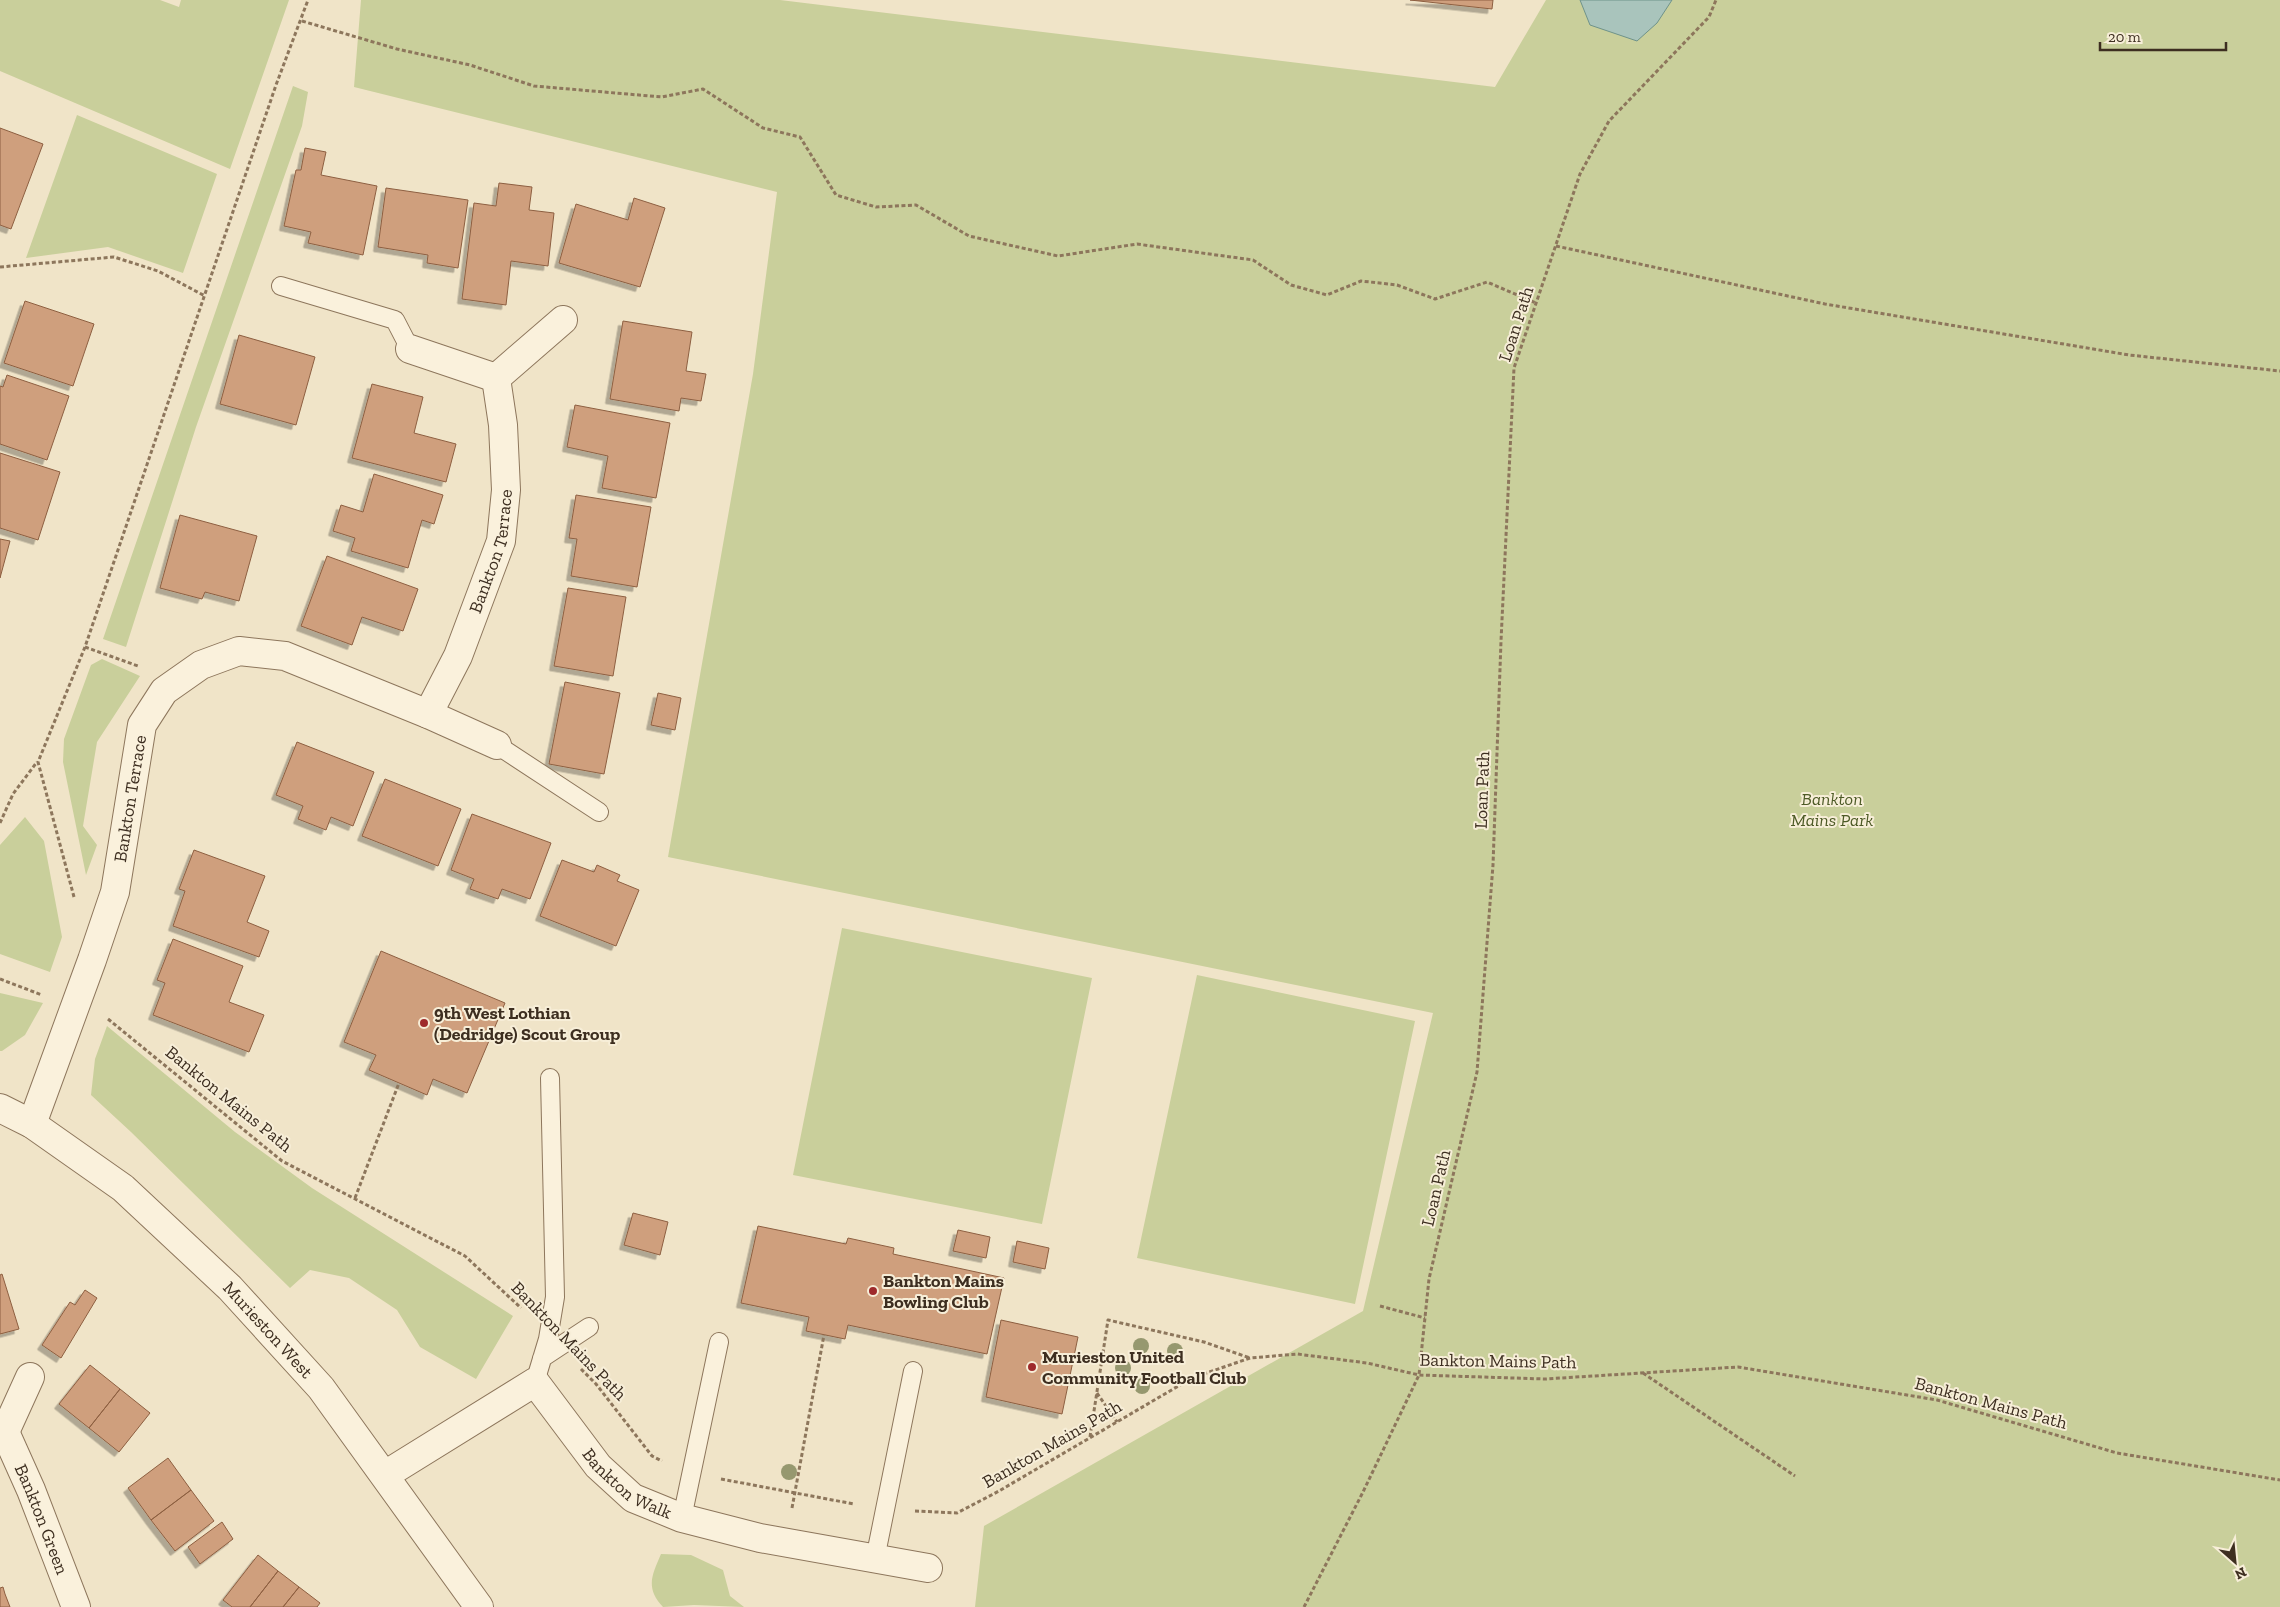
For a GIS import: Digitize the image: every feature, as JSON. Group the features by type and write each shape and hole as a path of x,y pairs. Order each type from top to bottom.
{"street":[{"path":"410,349 496,378 563,320"},
{"name":"Bankton Terrace","path":"428,714 458,656 501,541 506,490 503,425 496,378"},
{"name":"Bankton Terrace","path":"32,1124 115,892 142,725 164,691 201,665 239,651 285,656 428,714 497,745"},
{"name":"Murieston West","path":"0,1108 32,1124 123,1188 230,1288 322,1388 479,1607"},
{"path":"384,1475 539,1370"},
{"name":"Bankton Walk","path":"539,1370 598,1466 633,1498 682,1518 783,1543 928,1568"},
{"name":"Bankton Green","path":"30,1377 2,1431 31,1490 76,1607"}],"lane":[{"path":"281,286 395,320 410,349"},
{"path":"497,745 599,812"},
{"path":"539,1370 553,1344 555,1297 550,1078"},
{"path":"553,1344 589,1327"},
{"path":"682,1518 719,1342"},
{"path":"875,1559 913,1371"}],"path":[{"path":"0,823 12,794 38,762 85,647 276,85 302,21 308,0"},
{"name":"Loan Path","path":"1304,1607 1363,1492 1419,1375 1429,1278 1476,1072 1493,865 1514,368 1580,174 1609,121 1709,17 1716,0"},
{"path":"302,21 397,49 470,65 534,86 662,97 703,89 763,128 800,138 836,196 876,206 916,205 969,236 1058,256 1137,244 1253,260 1291,286 1327,296 1362,281 1396,284 1435,299 1487,282 1536,303"},
{"path":"1556,246 1825,304 2129,354 2280,371"},
{"path":"0,267 114,257 158,271 205,296"},
{"path":"85,647 178,681"},
{"path":"38,762 76,903"},
{"name":"Bankton Mains Path","path":"0,980 41,994 76,1003 109,1020 282,1161 465,1256 532,1318 553,1344 596,1384 652,1456 691,1472 796,1494 886,1510 957,1513 999,1491 1192,1378 1250,1358 1298,1354 1367,1363 1419,1375 1546,1379 1738,1367 1928,1398 2117,1453 2280,1480"},
{"path":"355,1198 398,1083"},
{"path":"1380,1306 1425,1318"},
{"path":"1090,1438 1108,1320 1204,1342 1250,1358"},
{"path":"783,1543 796,1494 824,1335"},
{"path":"1643,1373 1795,1476"},
{"path":"1097,1393 1118,1422"}],"green space":[{"path":"0,0 160,0 179,7 181,0 289,0 230,169 0,71"},
{"name":"Bankton Mains Park","path":"361,0 780,0 1495,87 1546,0 2280,0 2280,1607 975,1607 984,1526 1363,1311 1433,1013 668,857 753,374 777,192 354,87"},
{"path":"293,86 308,92 302,126 196,427 126,647 103,639"},
{"path":"77,115 217,174 183,273 108,247 26,258"},
{"path":"102,659 140,676 97,742 83,826 97,845 86,875 63,762 64,739 91,665"},
{"path":"25,817 44,841 62,937 50,972 0,954 0,845"},
{"path":"842,928 1092,978 1042,1224 793,1175"},
{"path":"1197,975 1415,1021 1355,1304 1137,1258"},
{"path":"0,993 43,1003 25,1035 2,1051 0,1051"},
{"path":"107,1026 235,1132 312,1188 513,1316 476,1379 420,1347 397,1310 349,1278 310,1270 290,1288 91,1095 95,1059"},
{"path":"661,1554 691,1555 723,1570 730,1596 744,1607 694,1605 663,1607 657,1600 652,1587 653,1575"}],"water":[{"path":"1580,0 1672,0 1657,23 1637,41 1590,25"}],"building":[{"path":"1410,0 1493,0 1492,9"},
{"path":"0,128 43,144 11,229 0,225"},
{"path":"305,148 326,152 321,175 377,186 363,255 308,243 311,232 284,226 296,170 301,170"},
{"path":"499,183 532,187 529,210 554,213 548,266 511,261 506,305 462,299 474,203 496,206"},
{"path":"386,188 468,200 458,268 427,263 428,255 378,247"},
{"path":"634,198 665,208 640,287 559,263 576,204 628,220"},
{"path":"25,301 94,324 73,386 4,363"},
{"path":"623,321 692,332 686,371 706,374 701,401 681,398 679,411 610,399"},
{"path":"239,335 315,357 296,425 220,404"},
{"path":"7,375 69,396 47,460 0,444 0,386 3,387"},
{"path":"372,384 423,397 414,433 456,444 446,482 352,458"},
{"path":"575,405 670,423 656,498 602,488 608,456 567,447"},
{"path":"0,453 60,472 38,540 0,528"},
{"path":"374,474 443,495 434,524 422,520 408,568 351,551 355,538 333,531 341,505 363,512"},
{"path":"576,495 651,507 637,587 571,576 577,539 569,538"},
{"path":"180,515 257,536 239,601 205,592 202,599 160,588"},
{"path":"0,539 10,541 0,578"},
{"path":"327,556 418,589 403,631 362,617 352,645 301,626"},
{"path":"568,588 626,597 613,676 554,666"},
{"path":"565,682 620,693 604,774 549,764"},
{"path":"658,693 681,698 675,730 651,725"},
{"path":"297,742 374,772 353,826 331,817 326,830 298,819 303,806 276,795"},
{"path":"385,779 461,809 438,866 362,836"},
{"path":"472,814 551,843 530,899 502,889 498,899 470,889 474,879 451,870"},
{"path":"194,850 265,876 247,922 269,931 259,957 173,926 185,891 179,889"},
{"path":"562,860 594,872 597,865 620,875 617,881 639,890 616,946 540,916"},
{"path":"173,939 243,966 229,1002 264,1015 249,1052 153,1015 165,983 157,980"},
{"name":"9th West Lothian (Dedridge) Scout Group","path":"381,951 505,1003 467,1093 433,1079 427,1095 369,1070 376,1055 344,1042"},
{"path":"633,1213 668,1222 660,1255 624,1245"},
{"name":"Bankton Mains Bowling Club","path":"758,1226 846,1244 848,1238 894,1248 893,1254 1004,1278 987,1354 848,1325 845,1339 806,1331 809,1317 741,1303"},
{"path":"958,1230 990,1237 986,1258 953,1251"},
{"path":"1017,1241 1049,1248 1045,1269 1013,1262"},
{"path":"2,1274 19,1329 0,1334 0,1275"},
{"path":"85,1290 97,1298 61,1358 42,1345 70,1302 75,1305"},
{"name":"Murieston United Community Football Club","path":"1001,1320 1078,1337 1062,1414 986,1397"},
{"path":"90,1365 120,1389 89,1428 59,1404"},
{"path":"120,1389 150,1413 119,1452 89,1428"},
{"path":"168,1458 191,1490 151,1520 128,1488"},
{"path":"191,1490 214,1521 175,1551 151,1520"},
{"path":"222,1522 233,1539 200,1564 188,1547"},
{"path":"258,1555 278,1571 250,1607 232,1607 223,1600"},
{"path":"278,1571 299,1587 283,1607 250,1607"},
{"path":"3,1587 10,1607 0,1607 0,1588"},
{"path":"299,1587 320,1603 317,1607 283,1607"}],"place":[{"name":"9th West Lothian (Dedridge) Scout Group","path":"424,1023"},
{"name":"Bankton Mains Bowling Club","path":"873,1291"},
{"name":"Murieston United Community Football Club","path":"1032,1367"}]}
